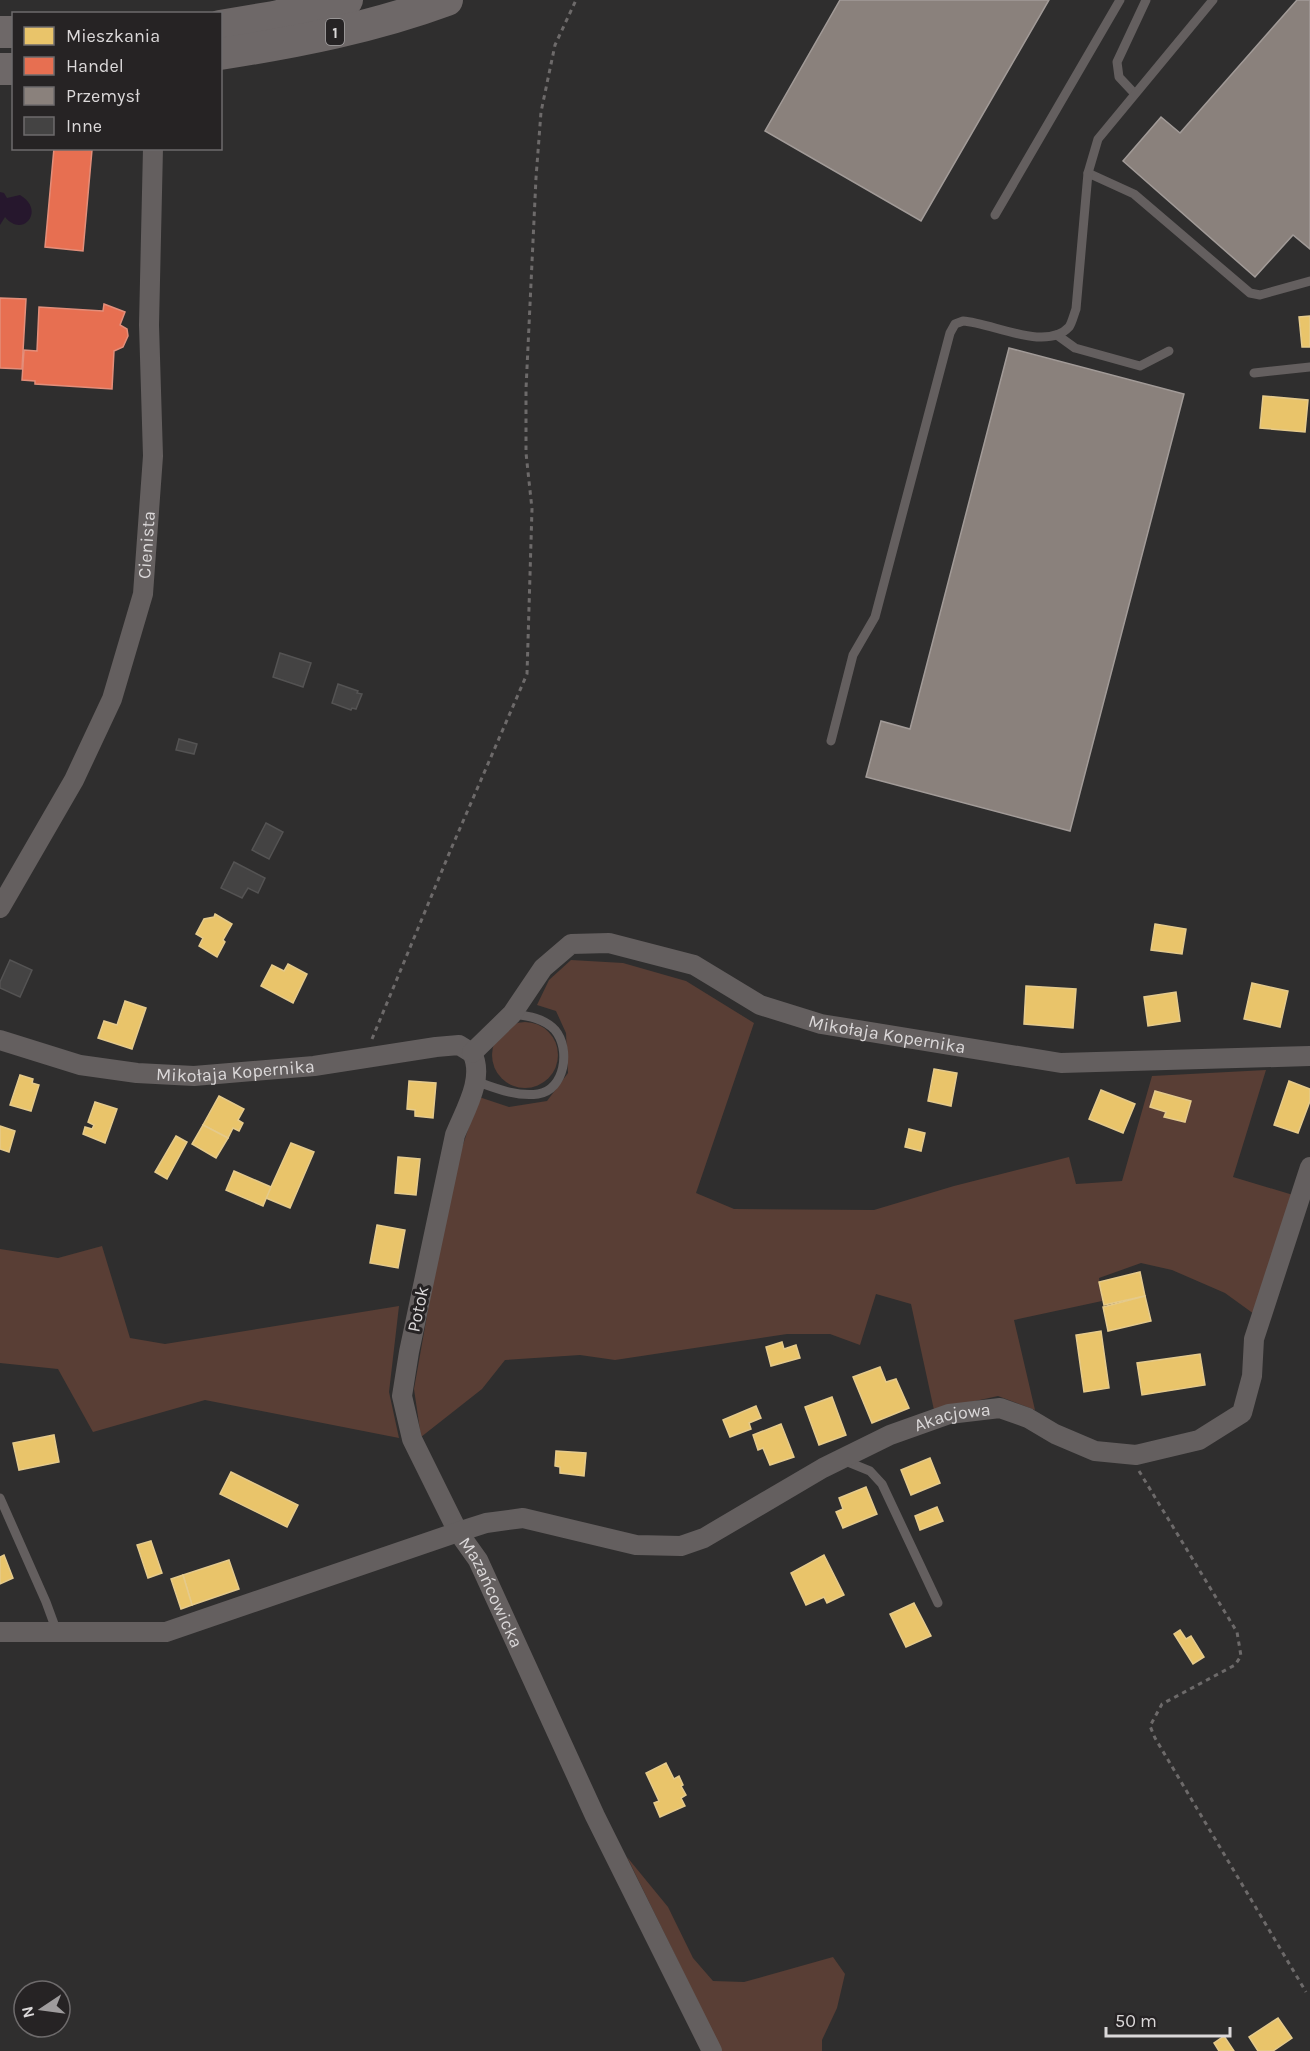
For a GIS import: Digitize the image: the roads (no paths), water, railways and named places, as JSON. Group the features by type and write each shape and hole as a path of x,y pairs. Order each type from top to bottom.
{"main road":[{"name":"1","path":"222,26 274,17 347,0"},
{"name":"1","path":"222,54 278,45 341,31 447,0"}],"street":[{"name":"Cienista","path":"0,908 74,780 111,699 143,594 153,456 149,325 153,150"},
{"name":"Mikołaja Kopernika","path":"512,1014 543,968 571,944 609,943 694,965 760,1005 833,1026 1061,1063 1310,1056"},
{"path":"475,1081 477,1069 472,1053 512,1014"},
{"name":"Mikołaja Kopernika","path":"0,1040 80,1065 148,1074 194,1076 314,1066 436,1047 459,1046 472,1053"},
{"name":"Potok","path":"458,1532 412,1439 402,1396 454,1135 475,1081"},
{"name":"Akacjowa","path":"458,1532 486,1523 523,1518 636,1545 681,1546 704,1538 841,1460 890,1435 949,1414 1000,1408 1028,1418 1055,1434 1095,1450 1136,1455 1199,1440 1242,1413 1252,1376 1254,1338 1310,1167"},
{"name":"Mazańcowicka","path":"0,1632 166,1632 458,1532 478,1560 596,1816 712,2051"}],"lane":[{"path":"995,215 1120,0"},
{"path":"1134,93 1119,77 1117,62 1146,0"},
{"path":"831,741 853,655 875,617 950,333 955,324 963,321 972,321 1040,338 1057,335 1070,326 1076,309 1088,173 1098,138 1213,0"},
{"path":"1088,173 1134,194 1250,293 1260,295 1310,281"},
{"path":"1057,335 1075,348 1140,366 1169,351"},
{"path":"1254,373 1310,367"},
{"path":"475,1081 515,1094 538,1094 549,1091 562,1072 564,1055 555,1030 537,1018 512,1014"},
{"path":"841,1460 870,1471 882,1484 938,1604"},
{"path":"0,1498 57,1632"}]}
